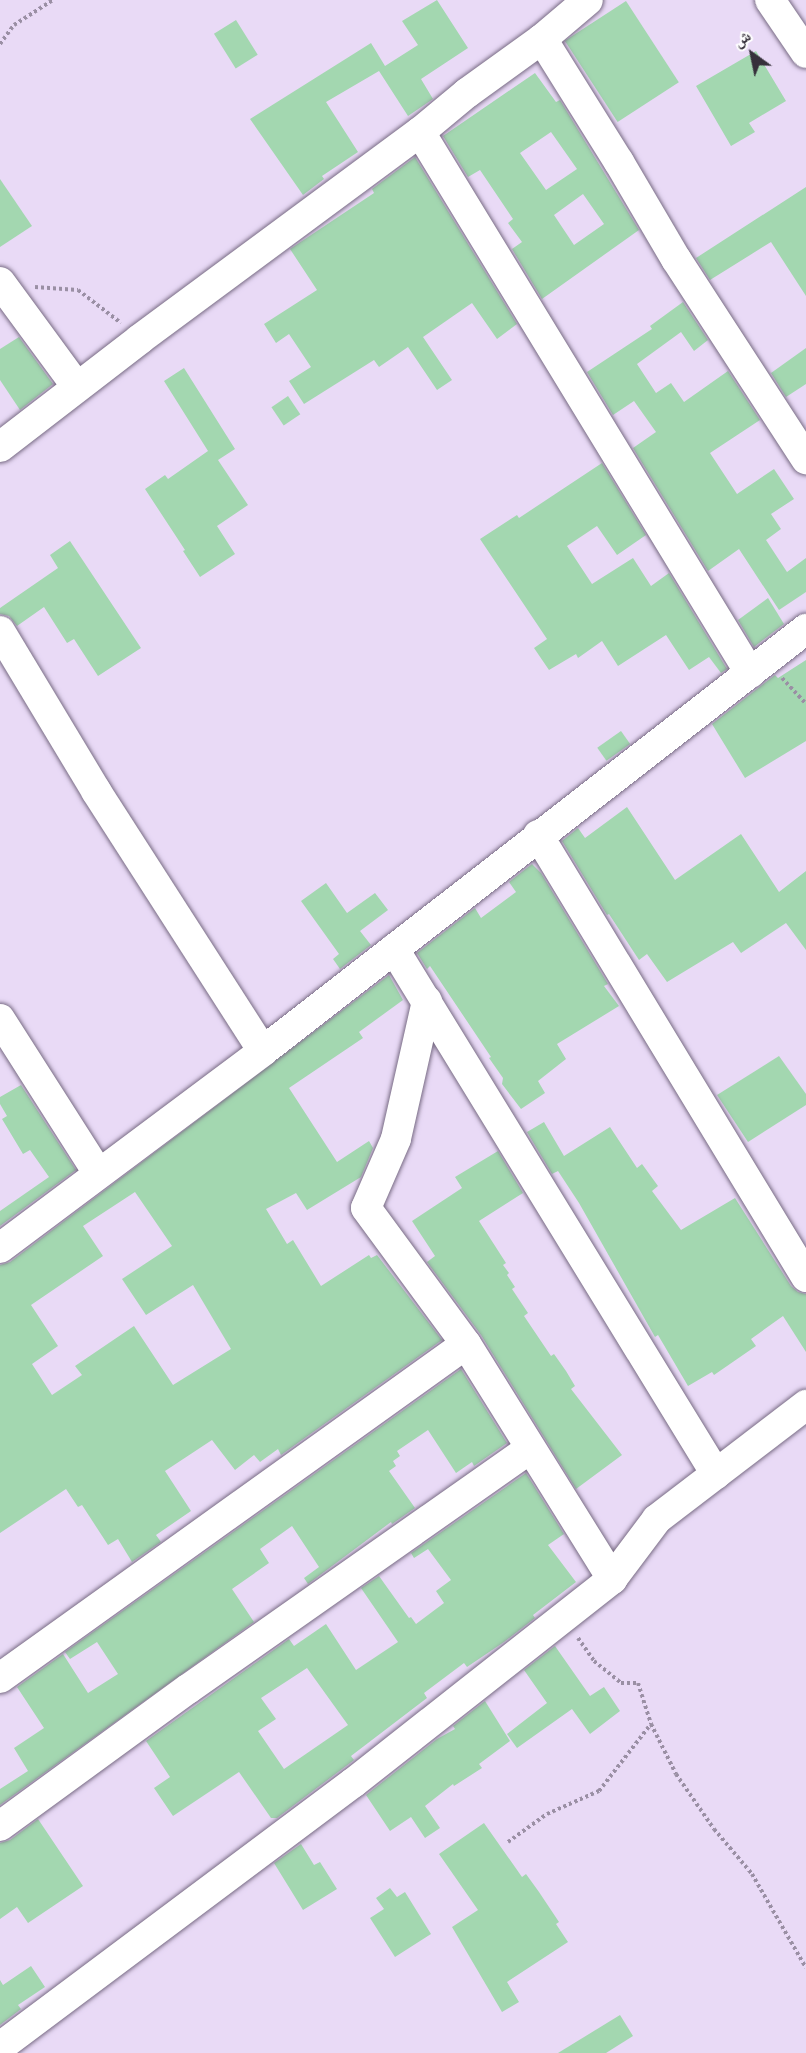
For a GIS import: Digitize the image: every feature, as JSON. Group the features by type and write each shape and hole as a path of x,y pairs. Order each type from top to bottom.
{"street":[{"path":"0,447 140,339 420,132 467,93 542,39 588,0"},
{"path":"771,0 806,54"},
{"path":"542,39 676,259 806,459"},
{"path":"420,132 758,667"},
{"path":"1,283 77,387"},
{"path":"0,1248 263,1051 538,835 806,629"},
{"path":"0,631 96,791 263,1051"},
{"path":"538,835 806,1277"},
{"path":"394,949 716,1474"},
{"path":"427,1000 396,1139 366,1208 466,1344 529,1449 612,1579"},
{"path":"0,1019 98,1173"},
{"path":"0,1678 466,1344"},
{"path":"0,2047 353,1783 612,1579 657,1519 806,1405"},
{"path":"0,1826 188,1689 529,1449"}],"path":[{"path":"0,44 14,25 53,0"},
{"path":"1,283 78,290 140,339"},
{"path":"758,667 806,704"},
{"path":"564,1617 594,1661 621,1683 638,1683 651,1724 676,1774 714,1829 752,1874 806,1968"},
{"path":"508,1842 547,1814 599,1791 651,1724"}],"building":[{"path":"437,0 468,48 421,79 433,99 408,116 379,71 326,102 358,152 322,176 324,179 303,195 250,119 371,43 385,66 418,45 402,21"},
{"path":"626,1 679,82 618,122 565,41"},
{"path":"236,20 258,55 236,69 214,34"},
{"path":"756,51 786,101 749,123 755,132 731,146 696,86"},
{"path":"535,73 556,102 560,100 639,230 542,299 512,249 522,242 508,223 513,219 480,170 468,177 443,136","holes":["551,132 577,169 546,190 520,153","583,194 604,224 574,245 554,215"]},
{"path":"415,157 517,324 497,339 472,303 423,337 452,380 437,390 408,347 379,367 374,360 304,404 289,381 311,367 289,334 276,343 264,324 317,290 290,249 374,193 372,189"},
{"path":"0,179 32,226 0,247"},
{"path":"806,187 806,296 771,242 710,280 696,258"},
{"path":"683,302 708,340 694,351 681,332 637,364 656,393 671,383 684,402 728,371 760,420 710,453 737,494 774,469 794,499 771,514 781,529 766,540 787,572 806,558 806,592 779,610 739,549 708,571 633,448 656,432 634,401 613,415 587,372 652,329 650,326"},
{"path":"19,337 53,384 20,410 0,380 0,349"},
{"path":"806,348 806,384 786,397 771,373"},
{"path":"184,368 235,449 218,460 248,505 217,526 235,554 200,577 145,489 165,475 168,479 208,451 164,381"},
{"path":"288,396 300,414 284,425 271,407"},
{"path":"602,463 646,535 617,555 597,526 567,546 592,584 633,558 651,586 669,573 727,669 721,673 709,657 689,670 666,635 618,666 602,641 578,658 576,654 549,670 534,648 547,639 480,539 517,515 519,518"},
{"path":"70,541 141,648 98,676 74,639 67,643 44,607 17,626 9,616 0,614 0,608 58,568 50,555"},
{"path":"768,598 784,624 754,647 738,620"},
{"path":"806,660 806,741 745,778 712,724 775,675 778,678"},
{"path":"621,731 630,744 606,761 597,748"},
{"path":"627,807 675,880 741,834 779,892 806,871 806,950 786,923 741,953 733,942 667,982 647,954 639,960 609,914 607,915 562,841 578,828 585,838"},
{"path":"532,864 541,873 608,984 604,986 619,1006 557,1044 566,1059 538,1081 545,1093 521,1109 502,1084 503,1078 489,1058 491,1057 430,966 427,969 417,953 475,908 481,918 516,892 509,882"},
{"path":"326,883 347,913 375,893 388,910 360,931 371,945 340,969 333,959 339,954 301,901"},
{"path":"389,975 403,1000 359,1032 363,1038 289,1088 337,1162 369,1141 373,1148 361,1177 307,1210 296,1193 266,1209 287,1244 293,1240 321,1286 369,1255 371,1258 377,1255 442,1340 281,1455 278,1449 260,1462 254,1455 235,1470 212,1440 165,1471 191,1511 156,1535 161,1542 132,1562 118,1539 108,1545 82,1505 78,1507 66,1489 0,1533 0,1265 10,1262","holes":["135,1192 172,1246 122,1279 146,1315 193,1285 231,1349 173,1385 134,1326 75,1366 82,1375 52,1395 32,1364 58,1346 31,1305 103,1256 83,1226"]},
{"path":"779,1056 806,1094 806,1105 748,1142 717,1095"},
{"path":"21,1085 76,1170 0,1226 0,1211 49,1177 30,1150 23,1154 2,1119 7,1116 0,1104 0,1097"},
{"path":"544,1122 564,1156 610,1127 637,1168 642,1164 658,1186 652,1191 681,1230 735,1198 791,1286 798,1292 806,1294 806,1352 783,1316 751,1339 756,1346 714,1375 712,1372 688,1386 658,1335 655,1337 579,1203 558,1171 552,1174 527,1132"},
{"path":"498,1151 523,1193 479,1221 506,1263 503,1265 515,1287 512,1289 528,1313 524,1316 551,1356 554,1354 566,1371 575,1386 571,1389 622,1455 576,1489 481,1335 427,1262 435,1256 412,1221 462,1188 455,1177"},
{"path":"461,1369 507,1443 474,1466 472,1462 456,1473 428,1430 397,1451 400,1456 393,1461 396,1466 389,1471 415,1508 392,1524 391,1522 308,1584 304,1578 319,1567 292,1526 260,1549 269,1563 232,1589 254,1622 0,1805 0,1789 28,1771 14,1748 44,1728 17,1687 63,1654 88,1693 118,1674 97,1642 70,1659 65,1652"},
{"path":"526,1473 564,1534 548,1545 576,1582 533,1615 535,1618 504,1642 467,1667 464,1663 424,1693 427,1698 351,1756 354,1760 277,1818 271,1818 239,1772 173,1816 154,1788 170,1777 146,1741 289,1639 294,1646 326,1624 356,1670 398,1642 361,1588 379,1576 409,1618 411,1617 416,1624 444,1603 436,1591 451,1580 428,1549 414,1558 411,1553","holes":["307,1668 348,1725 284,1769 258,1731 276,1719 261,1698"]},
{"path":"555,1646 590,1696 604,1687 620,1711 590,1734 572,1709 517,1748 507,1734 547,1703 524,1670"},
{"path":"485,1701 510,1741 479,1764 482,1768 454,1786 453,1784 425,1806 440,1828 425,1838 411,1817 390,1831 366,1795 437,1739 455,1729 453,1726"},
{"path":"38,1819 83,1886 28,1923 17,1907 0,1919 0,1843 10,1840"},
{"path":"484,1823 522,1877 526,1874 539,1892 559,1922 556,1924 568,1942 507,1982 519,2002 502,2012 452,1927 478,1910 439,1854"},
{"path":"301,1844 314,1865 320,1862 337,1889 303,1910 274,1863"},
{"path":"390,1888 397,1897 405,1892 431,1934 395,1957 370,1918 384,1909 376,1898"},
{"path":"31,1966 45,1987 18,2005 21,2009 0,2025 0,1980 3,1985"},
{"path":"620,2015 633,2036 606,2053 558,2053"}]}
